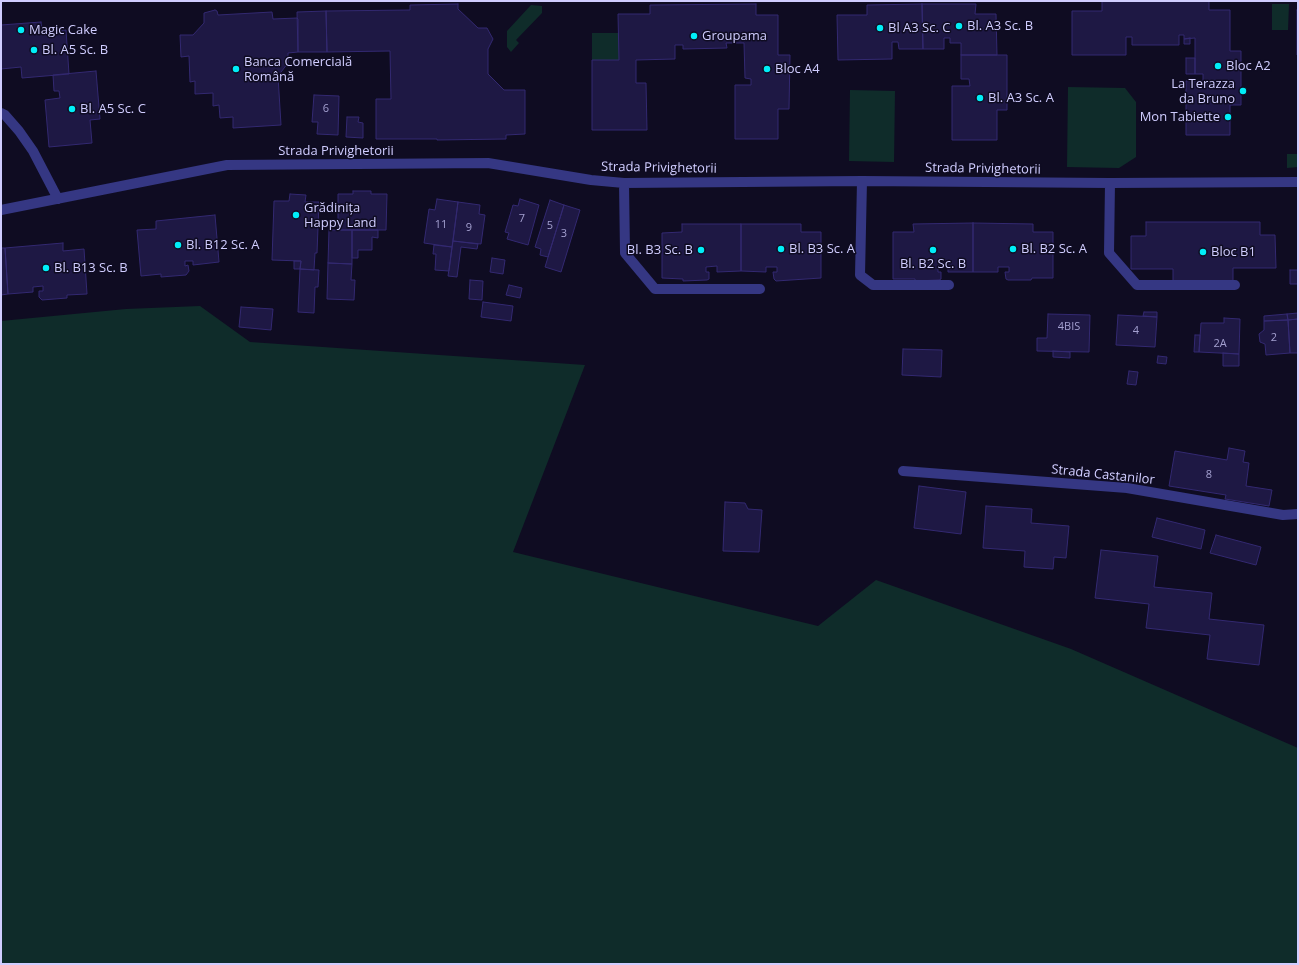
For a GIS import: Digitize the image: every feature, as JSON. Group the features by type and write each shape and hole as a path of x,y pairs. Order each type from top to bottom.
{"street":[{"path":"1,113 5,115 19,131 33,151 58,199"},
{"name":"Strada Privighetorii","path":"1,210 226,165 488,164 624,184 862,181 1110,183 1298,182"},
{"path":"862,181 860,275 873,284 949,285"},
{"path":"1110,183 1109,253 1137,285 1234,285"},
{"path":"624,184 625,253 655,289 760,289"},
{"name":"Strada Castanilor","path":"903,471 1127,488 1283,515 1298,514"}],"green space":[{"path":"1272,4 1289,4 1288,30 1272,30"},
{"path":"531,5 542,6 542,13 516,40 519,43 511,52 507,47 507,31"},
{"path":"592,33 619,33 619,60 592,60"},
{"path":"1068,87 1125,88 1136,102 1136,157 1119,168 1067,167"},
{"path":"850,90 895,91 894,162 849,161"},
{"path":"1297,107 1298,167 1287,168 1287,154 1297,154"},
{"path":"200,306 250,342 585,365 513,552 818,626 876,580 1071,649 1298,748 1298,964 1,964 1,321 126,309"}],"building":[{"name":"Bloc A2","path":"1102,1 1209,1 1209,10 1230,10 1230,51 1241,51 1241,105 1230,105 1230,135 1186,135 1186,81 1203,82 1203,74 1195,74 1195,38 1184,39 1184,35 1179,35 1179,45 1132,45 1132,37 1126,37 1126,55 1072,55 1072,11 1102,11"},
{"path":"458,4 458,9 478,28 487,28 493,39 488,49 488,74 504,90 525,90 525,134 506,135 506,139 376,139 376,99 391,99 390,51 327,52 326,11 410,10 410,5"},
{"name":"Bloc A4","path":"756,4 756,15 778,15 778,55 790,55 789,109 778,109 778,139 735,139 735,85 751,85 751,79 745,78 744,43 726,43 727,48 683,49 683,45 675,45 675,59 636,60 636,83 646,83 647,130 592,130 592,60 619,60 618,14 650,14 650,5"},
{"name":"Bl. A3 Sc. B","path":"922,4 976,4 975,14 996,14 997,55 961,55 961,43 950,43 950,38 944,38 944,49 923,49"},
{"name":"Bl A3 Sc. C","path":"922,4 923,49 899,49 898,42 892,42 892,59 838,60 837,15 867,15 867,5"},
{"name":"Banca Comercială Română","path":"215,10 217,11 218,15 272,12 273,19 298,19 298,52 288,53 288,63 278,76 281,125 233,128 233,117 220,118 219,105 213,106 213,93 195,94 195,81 190,82 189,56 181,57 180,35 193,35 204,23 204,13"},
{"path":"1298,10 1298,55 1297,55"},
{"path":"326,11 327,52 298,52 297,12"},
{"name":"Bl. A5 Sc. B","path":"41,22 42,32 66,30 69,74 22,78 21,67 1,69 1,25"},
{"path":"1190,38 1190,44 1184,44 1184,39"},
{"name":"Bl. A3 Sc. A","path":"961,55 1007,55 1007,110 997,110 997,140 952,140 952,86 970,86 969,79 961,79"},
{"path":"1186,58 1195,58 1195,74 1186,74"},
{"name":"Bl. A5 Sc. C","path":"96,71 100,119 90,120 92,143 49,147 45,100 60,98 59,91 54,91 53,75"},
{"path":"314,95 339,96 338,135 317,134 318,122 312,122"},
{"path":"347,117 359,117 358,122 363,123 363,138 346,137"},
{"path":"353,191 371,191 371,194 387,194 386,230 338,230 338,194 353,194"},
{"path":"290,194 306,195 305,202 319,202 317,253 315,253 314,270 300,269 301,261 272,260 274,201 289,201"},
{"path":"437,199 458,202 452,247 424,243 429,209 435,210"},
{"path":"520,199 539,205 528,245 507,239 509,233 505,232 513,205 518,206"},
{"path":"550,200 564,205 548,257 540,255 541,249 535,247"},
{"path":"458,202 480,205 479,214 485,215 481,244 453,241"},
{"path":"564,205 580,210 561,272 545,267"},
{"name":"Bl. B12 Sc. A","path":"215,215 219,262 193,265 193,261 185,261 185,266 188,265 189,271 186,275 161,277 161,274 141,276 137,230 156,229 156,221"},
{"name":"Bloc B1","path":"1146,222 1260,222 1260,235 1275,235 1276,268 1233,268 1233,281 1173,282 1173,269 1131,269 1131,236 1146,236"},
{"name":"Bl. B2 Sc. B","path":"973,223 973,272 948,272 948,267 938,267 938,272 941,272 941,279 939,280 915,281 915,279 893,279 893,232 914,232 913,224"},
{"name":"Bl. B2 Sc. A","path":"973,223 1033,224 1033,232 1053,232 1053,278 1008,280 1006,279 1005,272 1009,272 1009,267 998,267 998,272 973,272"},
{"name":"Bl. B3 Sc. B","path":"682,224 741,224 741,271 717,272 717,266 706,267 706,272 709,272 709,279 707,280 683,281 683,279 662,278 662,233 682,232"},
{"name":"Bl. B3 Sc. A","path":"741,224 801,224 801,232 821,232 821,278 776,281 774,279 773,272 777,272 777,267 766,267 766,272 741,271"},
{"path":"329,230 352,230 352,264 328,263"},
{"path":"352,230 378,230 378,238 372,237 372,250 358,250 358,258 352,258"},
{"path":"453,241 478,244 477,249 461,247 457,277 448,276"},
{"name":"Bl. B13 Sc. B","path":"63,243 63,251 84,249 87,294 67,295 67,298 42,300 39,297 39,291 43,291 43,286 33,287 33,292 8,294 5,248"},
{"path":"434,245 452,247 449,271 435,270 436,254 433,254"},
{"path":"1,248 5,248 8,294 1,295"},
{"path":"492,258 505,260 503,274 490,272"},
{"path":"294,261 301,261 300,269 294,269"},
{"path":"328,263 352,264 351,280 355,280 354,300 327,299"},
{"path":"300,269 319,270 318,287 315,287 314,313 298,312"},
{"path":"1290,270 1298,270 1298,284 1290,284"},
{"path":"470,280 483,281 482,300 469,299"},
{"path":"509,285 522,288 520,298 506,295"},
{"path":"483,302 513,306 511,321 481,317"},
{"path":"241,307 273,309 271,330 239,327"},
{"path":"1144,312 1157,312 1157,317 1143,316"},
{"path":"1298,313 1298,319 1288,320 1287,314"},
{"path":"1048,314 1090,315 1089,352 1037,351 1037,338 1047,338"},
{"path":"1287,314 1288,320 1264,321 1264,316"},
{"path":"1118,315 1157,317 1155,347 1116,345"},
{"path":"1224,318 1240,319 1239,354 1199,352 1201,323 1224,323"},
{"path":"1298,319 1298,353 1290,353 1288,320"},
{"path":"1288,320 1290,353 1266,355 1265,344 1260,342 1259,334 1264,330 1264,321"},
{"path":"1195,335 1200,335 1199,352 1194,352"},
{"path":"903,349 942,350 941,377 902,375"},
{"path":"1053,351 1070,352 1070,358 1053,357"},
{"path":"1223,353 1239,354 1239,366 1223,366"},
{"path":"1158,356 1167,357 1166,364 1157,363"},
{"path":"1129,371 1138,372 1136,385 1127,384"},
{"path":"1229,448 1245,451 1243,462 1249,463 1246,486 1272,490 1269,506 1225,499 1226,495 1169,486 1175,451 1227,460"},
{"path":"919,486 966,492 961,534 914,528"},
{"path":"725,502 745,503 748,509 762,510 759,552 723,551"},
{"path":"986,506 1032,509 1031,523 1069,526 1066,558 1054,557 1053,569 1024,567 1025,551 983,548"},
{"path":"1157,518 1205,530 1201,549 1152,537"},
{"path":"1216,535 1261,547 1256,565 1210,553"},
{"path":"1101,550 1158,556 1154,587 1212,593 1209,619 1264,625 1259,665 1207,659 1210,635 1146,628 1149,604 1095,598"}],"place":[{"name":"Bl. A3 Sc. B","path":"959,26"},
{"name":"Bl A3 Sc. C","path":"880,28"},
{"name":"Magic Cake","path":"21,30"},
{"name":"Groupama","path":"694,36"},
{"name":"Bl. A5 Sc. B","path":"34,50"},
{"name":"Bloc A2","path":"1218,66"},
{"name":"Banca Comercială Română","path":"236,69"},
{"name":"Bloc A4","path":"767,69"},
{"name":"La Terazza da Bruno","path":"1243,91"},
{"name":"Bl. A3 Sc. A","path":"980,98"},
{"name":"Bl. A5 Sc. C","path":"72,109"},
{"name":"Mon Tabiette","path":"1228,117"},
{"name":"Grădinița Happy Land","path":"296,215"},
{"name":"Bl. B12 Sc. A","path":"178,245"},
{"name":"Bl. B3 Sc. A","path":"781,249"},
{"name":"Bl. B2 Sc. A","path":"1013,249"},
{"name":"Bl. B3 Sc. B","path":"701,250"},
{"name":"Bl. B2 Sc. B","path":"933,250"},
{"name":"Bloc B1","path":"1203,252"},
{"name":"Bl. B13 Sc. B","path":"46,268"}]}
